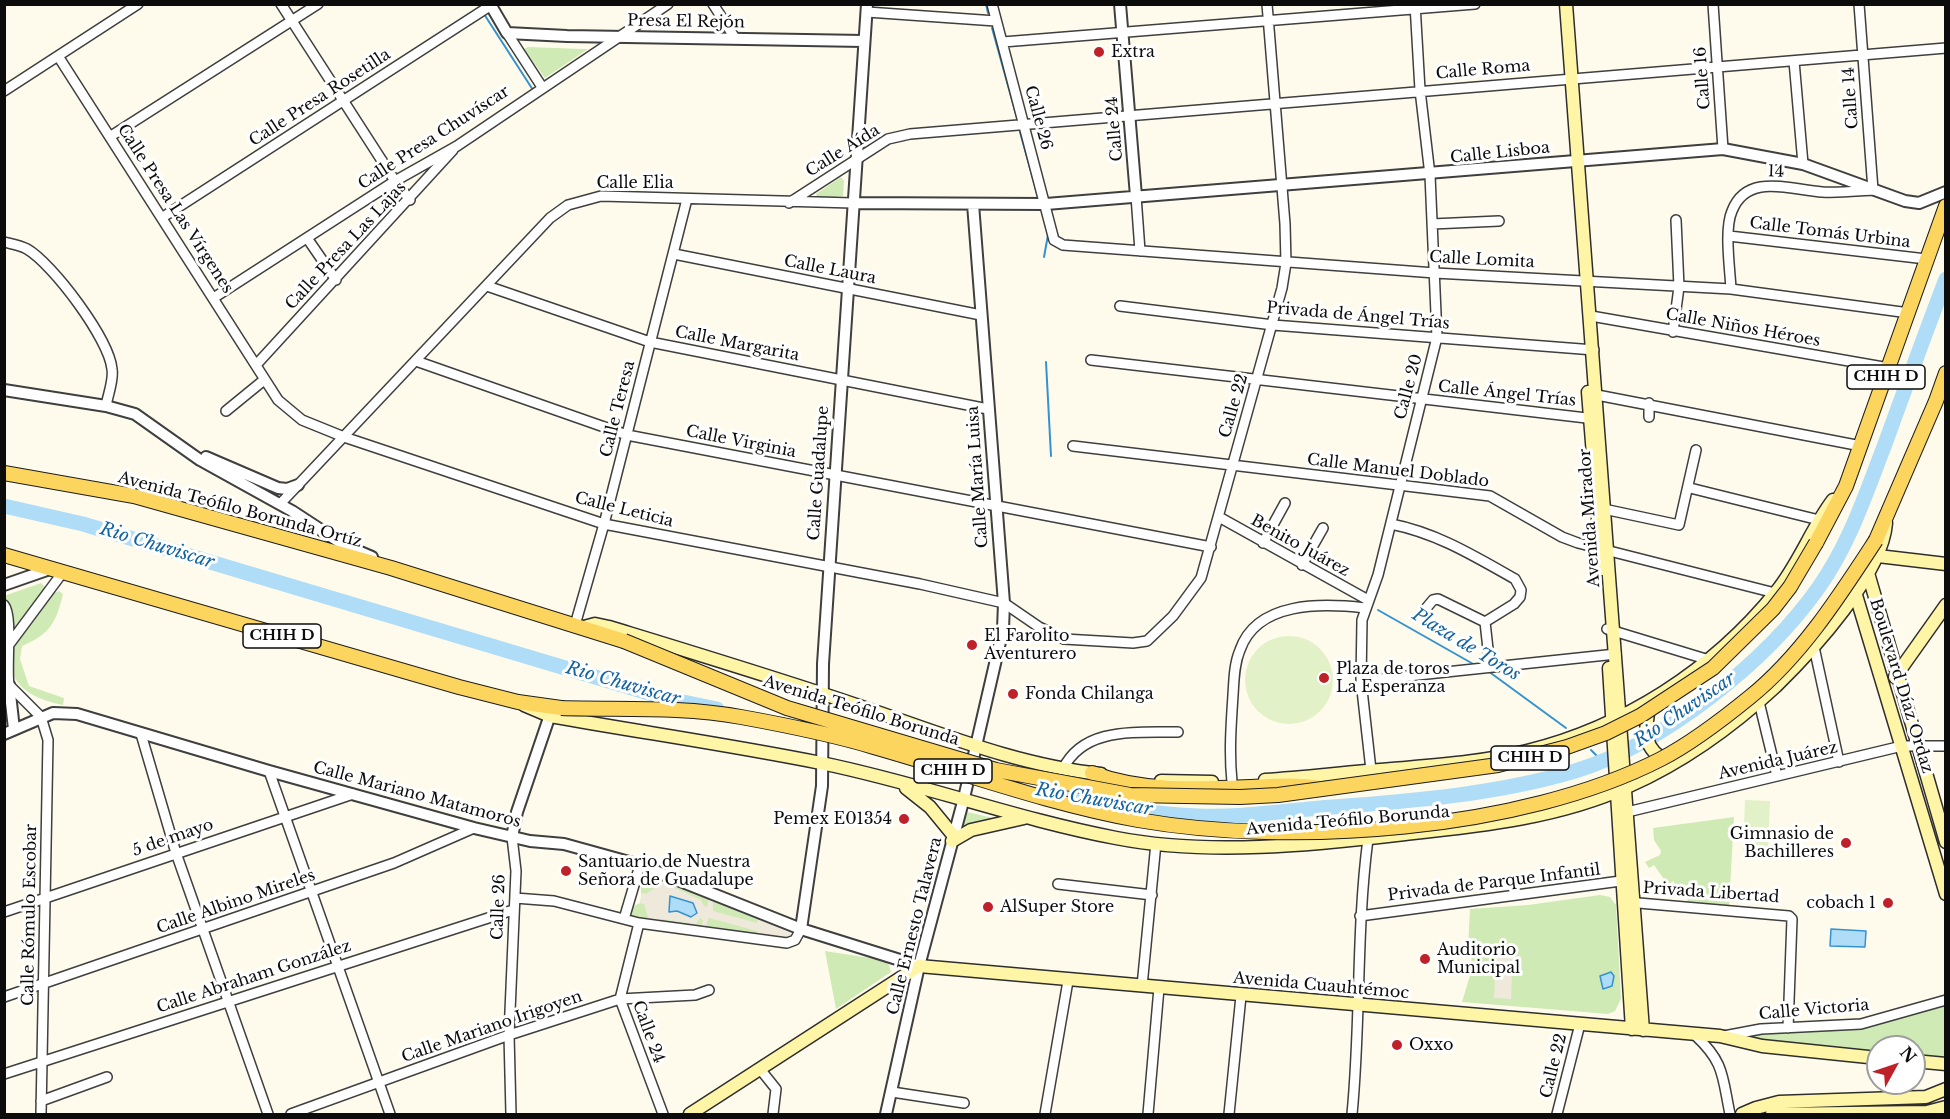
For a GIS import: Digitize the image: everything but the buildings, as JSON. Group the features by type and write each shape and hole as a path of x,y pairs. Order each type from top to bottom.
{"main road":[{"name":"Avenida Mirador","path":"1559,4 1576,161 1638,1029"},
{"name":"Avenida Mirador","path":"1566,4 1568,78"},
{"name":"Avenida Teófilo Borunda","path":"464,591 624,641 787,708 996,770 1130,795 1240,797 1437,774 1527,758 1596,736 1640,716 1713,668 1752,633 1790,587 1846,486 1946,206"},
{"name":"Avenida Mirador","path":"1584,280 1591,316 1590,350 1597,395 1594,418"},
{"name":"CHIH D","path":"4,555 518,702 554,710 661,707 748,718 871,746 1044,797 1137,820 1193,828 1289,833 1345,831 1526,807 1603,785 1664,757 1753,694 1823,618 1876,540 1941,403 1946,373"},
{"name":"Avenida Teófilo Borunda Ortíz","path":"4,473 134,496 464,591"},
{"name":"Avenida Teófilo Borunda","path":"579,626 596,624 609,627 822,693 976,746 1063,769 1163,781 1232,782 1371,771 1516,753 1555,743 1616,718 1650,701 1709,660 1775,593 1789,574 1819,520 1846,486"},
{"name":"Avenida Teófilo Borunda","path":"554,710 823,763 1116,838 1156,843 1245,847 1368,839 1503,822 1622,789 1700,746 1759,702 1814,647 1855,592 1878,556 1885,535 1887,519"},
{"path":"1878,556 1946,564"},
{"name":"Boulevard Díaz Ordaz","path":"1868,573 1945,841"},
{"name":"Boulevard Díaz Ordaz","path":"1855,592 1946,894"},
{"path":"1886,689 1946,604"},
{"path":"1650,701 1645,727 1646,736 1652,752 1672,763"},
{"path":"1092,773 1123,784 1172,788 1303,785 1322,788"},
{"path":"901,783 930,807 952,838 971,830 1029,817"},
{"path":"690,1114 919,966"},
{"name":"Avenida Cuauhtémoc","path":"919,966 1068,981 1720,1036 1762,1046 1866,1057"},
{"path":"1926,1062 1946,1064"},
{"path":"1742,1114 1779,1102 1926,1097 1946,1089"},
{"path":"1772,1114 1927,1112 1946,1107"}],"street":[{"path":"4,91 138,4"},
{"path":"281,4 395,181 410,200"},
{"path":"111,136 318,4"},
{"name":"Calle Presa Chuvíscar","path":"215,297 395,181 457,146 668,4"},
{"path":"713,4 735,38"},
{"name":"Calle 26","path":"992,4 1054,240"},
{"name":"Calle 24","path":"1120,4 1140,250"},
{"name":"Calle 22","path":"1004,603 1052,635 1133,643 1147,641 1156,635 1192,594 1201,578 1273,325 1286,263 1267,4"},
{"path":"1003,42 1415,7 1475,4"},
{"name":"Calle 16","path":"1713,4 1723,149"},
{"name":"Calle 14","path":"1859,4 1873,190"},
{"path":"491,5 542,87"},
{"name":"Calle Presa Rosetilla","path":"163,217 491,5"},
{"name":"Calle 20","path":"1371,771 1359,653 1366,604 1378,575 1437,337 1430,175 1420,90 1415,7"},
{"path":"867,8 996,21"},
{"name":"Calle Guadalupe","path":"639,923 787,943 795,940 801,929 819,820 823,763 822,693 828,567 867,8"},
{"name":"Presa El Rejón","path":"507,33 864,41"},
{"name":"Calle Roma","path":"1024,125 1129,114 1946,48"},
{"name":"Calle Presa Las Vírgenes","path":"58,56 215,297 264,380"},
{"path":"1794,62 1803,164"},
{"name":"Calle Aída","path":"789,203 888,139 910,134 1024,125"},
{"name":"Calle Presa Las Lajas","path":"256,365 410,200 457,146"},
{"name":"Calle Lisboa","path":"1046,204 1430,175 1723,149 1803,164 1873,190 1920,203 1946,192"},
{"name":"14","path":"1731,289 1729,236 1731,212 1742,196 1752,188 1768,185 1822,192 1873,190"},
{"name":"Calle Elia","path":"280,504 550,218 568,205 601,196 789,203 1046,204"},
{"name":"Calle Teresa","path":"579,626 687,199"},
{"name":"Calle María Luisa","path":"973,204 1004,603 999,653 976,746"},
{"path":"1673,332 1679,287 1676,220"},
{"path":"1432,224 1499,221"},
{"name":"Calle Tomás Urbina","path":"1729,236 1926,259"},
{"path":"307,238 336,280"},
{"name":"Calle Lomita","path":"1054,240 1063,245 1286,263 1731,289 1909,313"},
{"path":"4,242 26,248 49,267 61,281 102,343 110,356 113,372 106,405"},
{"name":"Calle Laura","path":"674,254 981,315"},
{"name":"Calle Margarita","path":"487,286 650,342 988,409"},
{"name":"Privada de Ángel Trías","path":"1120,306 1273,325 1590,350"},
{"name":"Calle Niños Héroes","path":"1591,316 1889,368"},
{"name":"Calle Virginia","path":"416,360 627,435 1211,547"},
{"name":"Calle Ángel Trías","path":"1091,360 1420,400 1594,418"},
{"path":"226,411 264,380"},
{"name":"Calle Leticia","path":"264,380 290,412 302,420 344,437 604,524 920,584 1004,603"},
{"path":"4,390 106,405 141,418 182,448 280,504 344,545 375,558 454,583 464,591"},
{"name":"Calle Ángel Trías","path":"1597,395 1649,403 1861,446"},
{"path":"1649,403 1649,417"},
{"name":"Calle Manuel Doblado","path":"1073,446 1232,467 1490,496 1562,537 1775,593"},
{"path":"182,448 278,488 287,489 298,485"},
{"path":"1602,509 1676,526 1681,522 1690,488 1696,450"},
{"path":"1690,488 1819,520"},
{"path":"1263,543 1285,503"},
{"name":"Benito Juárez","path":"1219,516 1366,604"},
{"path":"1391,524 1420,530 1444,539 1515,579 1519,584 1520,597 1514,604 1485,622"},
{"path":"1302,565 1323,528"},
{"path":"4,585 56,571"},
{"path":"7,648 56,571"},
{"path":"1423,612 1433,600 1438,599 1485,622"},
{"path":"1232,782 1229,744 1236,664 1240,647 1252,629 1262,620 1278,612 1335,605 1366,604"},
{"path":"4,605 9,613 6,670 9,685 9,731"},
{"path":"1485,622 1490,667"},
{"path":"1611,631 1709,660"},
{"path":"1814,647 1839,762"},
{"path":"1361,681 1612,654"},
{"path":"9,685 40,717"},
{"path":"1759,702 1777,776"},
{"name":"Calle 26","path":"512,1114 509,1035 516,871 512,837 517,812 554,710"},
{"name":"Calle Mariano Matamoros","path":"9,731 40,717 64,712 77,714 474,828 512,837 564,844 640,865 801,929 919,966"},
{"name":"Calle Rómulo Escobar","path":"40,717 48,740 43,1062 40,1114"},
{"path":"1063,769 1076,750 1098,738 1115,734 1178,732"},
{"path":"141,734 176,853 268,1114"},
{"name":"Avenida Juárez","path":"1623,813 1902,747 1917,745 1946,747"},
{"name":"Calle Ernesto Talavera","path":"886,1114 919,966 976,746"},
{"path":"269,771 390,1114"},
{"name":"5 de mayo","path":"4,912 353,794"},
{"name":"Calle Albino Mireles","path":"4,997 394,863 474,828"},
{"path":"1352,1114 1360,916 1368,839"},
{"path":"1928,840 1945,841"},
{"path":"1142,986 1156,843"},
{"path":"624,919 640,865"},
{"name":"Privada de Parque Infantil","path":"1360,916 1627,880"},
{"path":"1058,884 1152,895"},
{"path":"515,898 555,901 639,923"},
{"name":"Privada Libertad","path":"1629,902 1790,916 1792,919 1788,1028"},
{"name":"Calle Abraham González","path":"4,1074 513,910"},
{"name":"Calle 24","path":"639,923 620,999 663,1114"},
{"path":"1045,1114 1068,981"},
{"path":"1148,1114 1159,988"},
{"name":"Calle Mariano Irigoyen","path":"291,1114 509,1035 620,999 695,995 709,990"},
{"path":"1229,1114 1241,996"},
{"name":"Calle Victoria","path":"1720,1036 1788,1028 1861,1024 1946,1000"},
{"name":"Calle 22","path":"1557,1114 1580,1024"},
{"path":"1695,1035 1718,1061 1725,1077 1730,1114"},
{"path":"759,1069 776,1089 773,1114"},
{"path":"41,1101 107,1077"},
{"path":"892,1092 964,1103"}],"green space":[{"path":"528,47 588,49 545,78 524,49"},
{"path":"841,177 844,181 843,196 818,198 816,194"},
{"path":"41,583 45,587 15,629 13,610 5,601 4,596"},
{"path":"59,591 63,594 54,620 39,637 22,646 20,659 29,686 64,698 63,705 44,700 26,690 14,676 11,666 13,648 22,633 50,595"},
{"name":"Plaza de toros La Esperanza","path":"1289,636 1306,640 1320,649 1329,663 1333,680 1329,697 1320,711 1306,720 1289,724 1272,720 1258,711 1249,697 1245,680 1249,663 1258,649 1272,640"},
{"path":"1745,800 1770,801 1768,851 1743,850"},
{"path":"963,811 993,818 960,829"},
{"path":"1734,817 1729,907 1687,903 1688,897 1670,895 1668,893 1677,886 1673,881 1668,885 1654,865 1649,868 1645,862 1660,855 1661,851 1654,840 1653,828"},
{"path":"641,875 711,899 791,934 766,937 629,917 630,908 640,903"},
{"path":"1600,895 1610,897 1616,905 1621,999 1615,1011 1608,1014 1462,1002 1471,972 1472,947 1468,946 1470,909 1528,905"},
{"path":"825,951 883,960 889,965 891,972 836,1009"},
{"path":"1945,999 1945,1064 1926,1062 1926,1035 1866,1035 1866,1056 1720,1036 1861,1024"}],"shaded area":[{"path":"660,881 701,900 704,906 707,907 709,898 713,900 713,911 757,923 758,919 790,933 792,937 758,936 757,931 709,918 705,928 701,928 703,920 700,918 696,924 661,919 660,922 649,920 644,904 640,903 642,893 646,894 659,885"},
{"path":"1496,952 1513,952 1511,999 1494,998"}],"water":[{"path":"670,896 693,903 697,913 691,917 677,911 669,912"},
{"path":"1831,929 1866,931 1865,947 1830,946"},
{"path":"1611,972 1614,976 1612,986 1603,989 1600,976"}],"waterway":[{"name":"Plaza de Toros","path":"986,4 988,13"},
{"path":"484,14 533,90"},
{"name":"Plaza de Toros","path":"992,28 1017,118"},
{"name":"Plaza de Toros","path":"1020,132 1038,197"},
{"name":"Plaza de Toros","path":"1044,257 1048,235"},
{"name":"Rio Chuviscar","path":"1060,796 1146,811 1215,816 1394,802 1486,791 1546,779 1609,758 1643,741 1677,721 1742,671 1771,644 1819,587 1840,553 1856,517 1946,279"},
{"name":"Plaza de Toros","path":"1046,362 1051,456"},
{"name":"Rio Chuviscar","path":"4,506 83,524 669,699 717,709"},
{"name":"Plaza de Toros","path":"1378,610 1475,665"},
{"name":"Plaza de Toros","path":"1488,671 1566,728"},
{"name":"Plaza de Toros","path":"1591,750 1601,760"}],"place":[{"name":"Extra","path":"1099,52"},
{"name":"El Farolito Aventurero","path":"972,645"},
{"name":"Plaza de toros La Esperanza","path":"1324,678"},
{"name":"Fonda Chilanga","path":"1013,694"},
{"name":"Pemex E01354","path":"904,819"},
{"name":"Gimnasio de Bachilleres","path":"1846,843"},
{"name":"Santuario de Nuestra Señora de Guadalupe","path":"566,871"},
{"name":"cobach 1","path":"1888,903"},
{"name":"AlSuper Store","path":"988,907"},
{"name":"Auditorio Municipal","path":"1425,959"},
{"name":"Oxxo","path":"1397,1045"}]}
